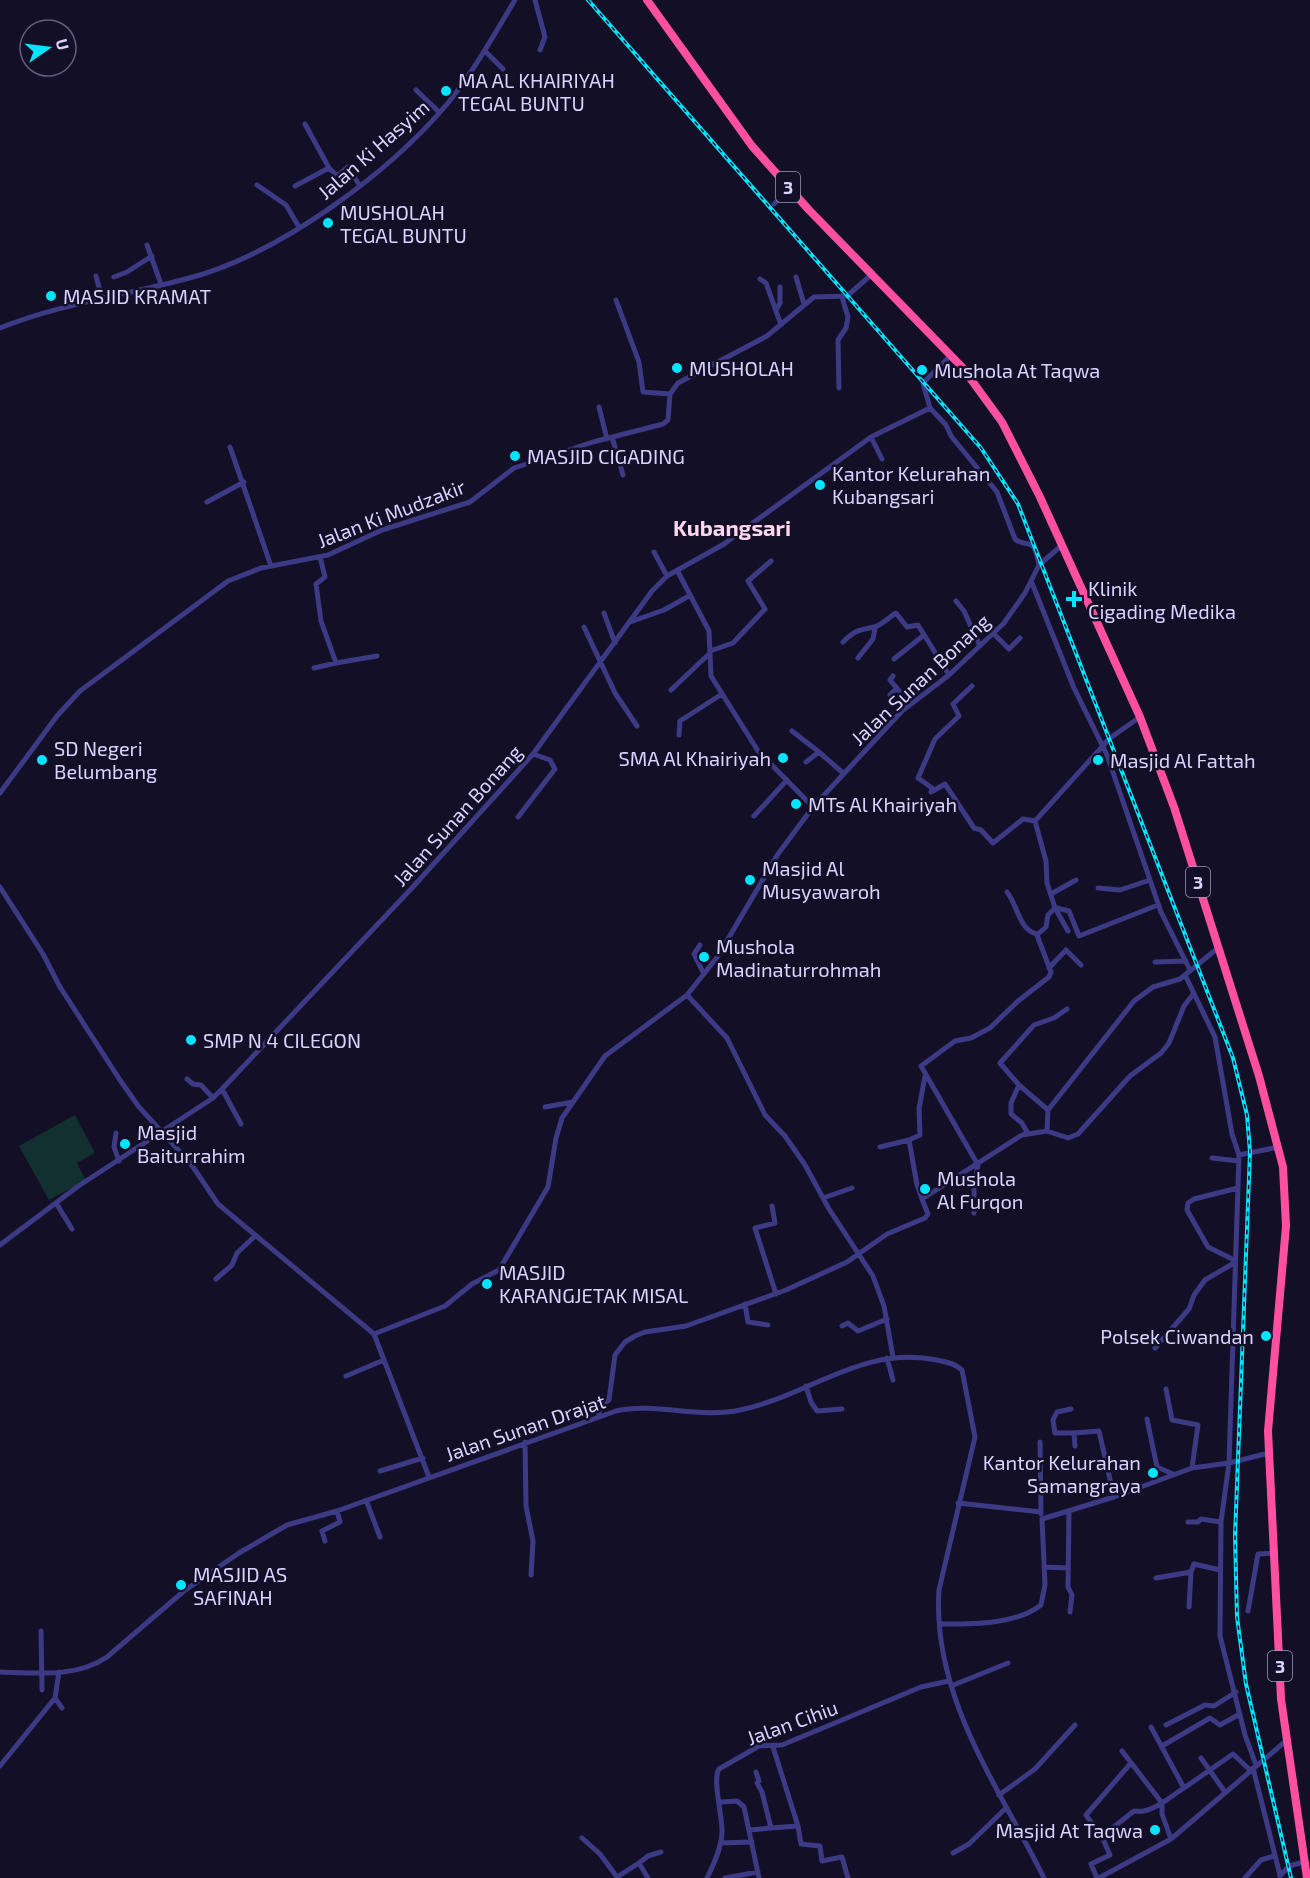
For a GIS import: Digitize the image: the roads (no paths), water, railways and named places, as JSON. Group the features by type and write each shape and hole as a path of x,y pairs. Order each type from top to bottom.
{"highway":[{"name":"3","path":"647,0 717,101 791,189 871,275 951,355 983,394 1002,423 1040,497 1140,717 1174,807 1279,1147 1286,1196 1286,1226 1269,1400 1269,1453 1281,1699 1307,1878"}],"street":[{"name":"Jalan Ki Hasyim","path":"0,328 35,315 192,278 266,247 298,227 316,220 360,186 439,112 485,51 515,0"},
{"path":"535,0 545,37 540,50"},
{"path":"485,51 503,69"},
{"path":"416,90 439,112"},
{"path":"305,124 329,168 337,176 348,167 360,186"},
{"path":"295,186 329,168"},
{"path":"257,185 285,205 298,227"},
{"path":"774,204 791,189"},
{"path":"147,245 161,284"},
{"path":"114,277 127,272 152,256"},
{"path":"616,300 639,362 643,390 670,394 678,383 761,339 817,295 847,297 871,275"},
{"path":"96,276 102,299"},
{"path":"796,277 799,296 804,304"},
{"path":"760,279 766,283 770,300 781,325"},
{"path":"776,310 780,303 780,287"},
{"path":"839,388 838,340 846,328 848,317 842,297"},
{"path":"951,355 922,383 930,408 946,425 951,436 997,492 1015,539 1032,545 1036,550 1039,565"},
{"name":"Jalan Ki Mudzakir","path":"0,793 57,716 91,682 219,586 250,571 321,557 382,530 470,502 514,468 666,422 670,394"},
{"path":"599,407 623,475"},
{"name":"Jalan Sunan Bonang","path":"0,1245 56,1203 213,1098 222,1089 411,889 533,754 652,591 667,576 724,544 871,437 930,408"},
{"path":"871,437 882,459"},
{"path":"230,447 244,482 271,566"},
{"path":"207,502 244,482"},
{"name":"Jalan Sunan Bonang","path":"374,1334 445,1306 472,1284 499,1270 548,1187 556,1138 562,1118 605,1056 687,995 718,956 778,854 813,807 902,711 949,675 993,633 1010,615 1032,583 1039,565 1061,546"},
{"path":"654,552 667,576"},
{"path":"321,557 325,577 316,584 320,614 336,663"},
{"path":"671,690 710,652 734,643 765,609 748,581 771,561"},
{"path":"677,570 689,596 707,625 710,672 722,694 758,751 813,807"},
{"path":"1032,583 1074,688 1103,745 1158,904 1186,961 1194,993 1215,1037 1232,1134 1239,1158 1229,1319 1228,1463 1221,1522 1220,1636 1236,1692 1280,1876"},
{"path":"630,622 664,610 689,596"},
{"path":"956,601 964,611 980,646"},
{"path":"604,613 615,643"},
{"path":"843,642 861,628 875,628 896,613 907,627 918,625 949,675"},
{"path":"584,627 615,693 637,726"},
{"path":"858,658 873,639 875,628"},
{"path":"993,633 1009,649 1020,638"},
{"path":"894,659 924,635"},
{"path":"314,668 377,656"},
{"path":"893,676 890,680 910,704"},
{"path":"972,686 952,704 959,716 935,739 918,778 932,788 932,792 945,784 974,828 981,830 993,843 1023,819 1035,821"},
{"path":"897,688 890,695 902,711"},
{"path":"679,735 680,721 722,694"},
{"path":"1035,821 1103,745 1119,730 1140,717"},
{"path":"792,731 843,773"},
{"path":"806,762 819,752"},
{"path":"518,817 555,769 550,760 533,754"},
{"path":"754,816 787,780"},
{"path":"1035,821 1046,861 1046,879 1056,908 1068,931"},
{"path":"1051,894 1076,880"},
{"path":"1098,888 1120,890 1150,880"},
{"path":"0,886 44,954 60,987 120,1080 162,1133 191,1164 218,1204 374,1334 429,1477"},
{"path":"1007,892 1019,909 1022,922 1029,932 1037,934 1047,927 1048,915 1056,908"},
{"path":"1056,908 1069,911 1078,936 1158,904"},
{"path":"880,1147 920,1135 919,1109 925,1076 921,1066 925,1061 955,1041 971,1038 990,1028 1018,1001 1049,977 1049,968 1037,934"},
{"path":"700,945 694,954 704,974"},
{"path":"1047,1131 1048,1110 1134,1001 1153,987 1178,981 1218,948"},
{"path":"1049,968 1066,950 1081,965"},
{"path":"1155,962 1186,961"},
{"path":"922,1199 1028,1134 1047,1131 1068,1138 1077,1134 1130,1076 1161,1053 1169,1042 1184,1006 1194,993"},
{"path":"687,995 727,1038 760,1108 794,1149 860,1253 879,1289 887,1319 893,1380"},
{"path":"1048,1110 1019,1085 1001,1062 1034,1025 1054,1018 1066,1009"},
{"path":"925,1076 931,1080 945,1110 978,1165 974,1188 974,1213"},
{"path":"187,1079 193,1084 201,1085 213,1098"},
{"path":"1019,1085 1011,1114 1022,1123 1028,1134"},
{"path":"222,1089 242,1124"},
{"path":"545,1107 553,1103 562,1105 573,1102"},
{"path":"116,1133 114,1147 119,1161"},
{"path":"599,1417 599,1407 606,1403 610,1396 615,1355 625,1342 645,1332 686,1326 776,1294 828,1271 887,1234 927,1217 917,1185 909,1140"},
{"path":"1212,1158 1239,1158 1279,1147"},
{"path":"823,1198 852,1188"},
{"path":"1234,1262 1208,1247 1187,1210 1188,1203 1194,1199 1238,1188"},
{"path":"56,1203 72,1229"},
{"path":"772,1206 775,1223 755,1228 776,1294"},
{"path":"216,1279 232,1265 237,1253 255,1236"},
{"path":"1155,1348 1190,1309 1194,1294 1205,1280 1234,1262"},
{"path":"745,1304 748,1322 768,1325"},
{"path":"842,1326 848,1323 858,1331 887,1319"},
{"name":"Jalan Sunan Drajat","path":"0,1672 42,1674 83,1668 104,1660 184,1591 239,1553 287,1525 337,1511 599,1417 628,1408 687,1413 739,1410 890,1357 918,1357 941,1361 962,1370 975,1430 939,1590 940,1624 950,1684 960,1713 999,1795 1044,1878"},
{"path":"346,1376 384,1360"},
{"path":"806,1386 811,1402 817,1411 842,1409"},
{"path":"1166,1389 1172,1420 1198,1425 1192,1467"},
{"path":"1071,1409 1057,1412 1053,1420 1055,1433 1099,1431 1114,1497"},
{"path":"1147,1419 1156,1467 1173,1474"},
{"path":"1074,1433 1075,1446"},
{"path":"525,1442 526,1506 533,1541 531,1575"},
{"path":"940,1624 973,1623 1004,1618 1038,1608 1044,1598 1040,1442"},
{"path":"1042,1519 1114,1497 1192,1467 1228,1463 1269,1453"},
{"path":"380,1471 423,1458"},
{"path":"366,1500 380,1537"},
{"path":"958,1503 1041,1512"},
{"path":"325,1542 322,1531 340,1522 337,1511"},
{"path":"1068,1511 1068,1587 1072,1595 1070,1612"},
{"path":"1188,1522 1198,1522 1201,1519 1221,1522"},
{"path":"1248,1611 1258,1554 1275,1553"},
{"path":"1189,1607 1191,1572 1194,1564 1220,1570"},
{"path":"1044,1567 1068,1568"},
{"path":"1156,1578 1191,1572"},
{"path":"41,1631 42,1690"},
{"name":"Jalan Cihiu","path":"707,1878 721,1843 721,1802 717,1771 759,1746 772,1747 806,1736 921,1687 950,1684 1008,1663"},
{"path":"0,1766 55,1698 59,1672"},
{"path":"1166,1725 1204,1705 1214,1706 1236,1692"},
{"path":"55,1698 62,1708"},
{"path":"1162,1746 1210,1718 1220,1725 1240,1714"},
{"path":"999,1795 1035,1769 1075,1725"},
{"path":"1151,1727 1184,1788"},
{"path":"1131,1763 1086,1815 1101,1837 1110,1856 1091,1864 1098,1878 1171,1839 1287,1740"},
{"path":"772,1747 798,1826 801,1844 820,1846 822,1861 843,1858 848,1878"},
{"path":"1122,1751 1162,1803 1162,1814 1171,1839"},
{"path":"1101,1837 1134,1810 1142,1812 1162,1803 1234,1753 1253,1768"},
{"path":"1201,1758 1225,1792"},
{"path":"756,1772 759,1781 756,1783 762,1792 771,1828"},
{"path":"721,1802 735,1801 742,1804 750,1830 758,1875 725,1878"},
{"path":"953,1853 969,1844 1006,1808"},
{"path":"750,1830 798,1826"},
{"path":"582,1838 600,1854 616,1877 648,1856 661,1852"},
{"path":"721,1843 752,1842"},
{"path":"1245,1878 1261,1860 1274,1856"},
{"path":"1280,1876 1289,1866 1304,1862"},
{"path":"639,1863 648,1878"}],"railway":[{"path":"588,0 981,448 1018,504 1233,1058 1247,1115 1250,1152 1235,1536 1237,1617 1246,1684 1291,1878"}],"place":[{"name":"MA AL KHAIRIYAH TEGAL BUNTU","path":"446,91"},
{"name":"MUSHOLAH TEGAL BUNTU","path":"328,223"},
{"name":"MASJID KRAMAT","path":"51,296"},
{"name":"MUSHOLAH","path":"677,368"},
{"name":"Mushola At Taqwa","path":"922,370"},
{"name":"MASJID CIGADING","path":"515,456"},
{"name":"Kantor Kelurahan Kubangsari","path":"820,485"},
{"name":"Klinik Cigading Medika","path":"1074,599"},
{"name":"SMA Al Khairiyah","path":"783,758"},
{"name":"SD Negeri Belumbang","path":"42,760"},
{"name":"Masjid Al Fattah","path":"1098,760"},
{"name":"MTs Al Khairiyah","path":"796,804"},
{"name":"Masjid Al Musyawaroh","path":"750,880"},
{"name":"Mushola Madinaturrohmah","path":"704,957"},
{"name":"SMP N 4 CILEGON","path":"191,1040"},
{"name":"Masjid Baiturrahim","path":"125,1144"},
{"name":"Mushola Al Furqon","path":"925,1189"},
{"name":"MASJID KARANGJETAK MISAL","path":"487,1284"},
{"name":"Polsek Ciwandan","path":"1266,1336"},
{"name":"Kantor Kelurahan Samangraya","path":"1153,1473"},
{"name":"MASJID AS SAFINAH","path":"181,1585"},
{"name":"Masjid At Taqwa","path":"1155,1830"}],"district":[{"name":"Kubangsari","path":"732,527"}]}
